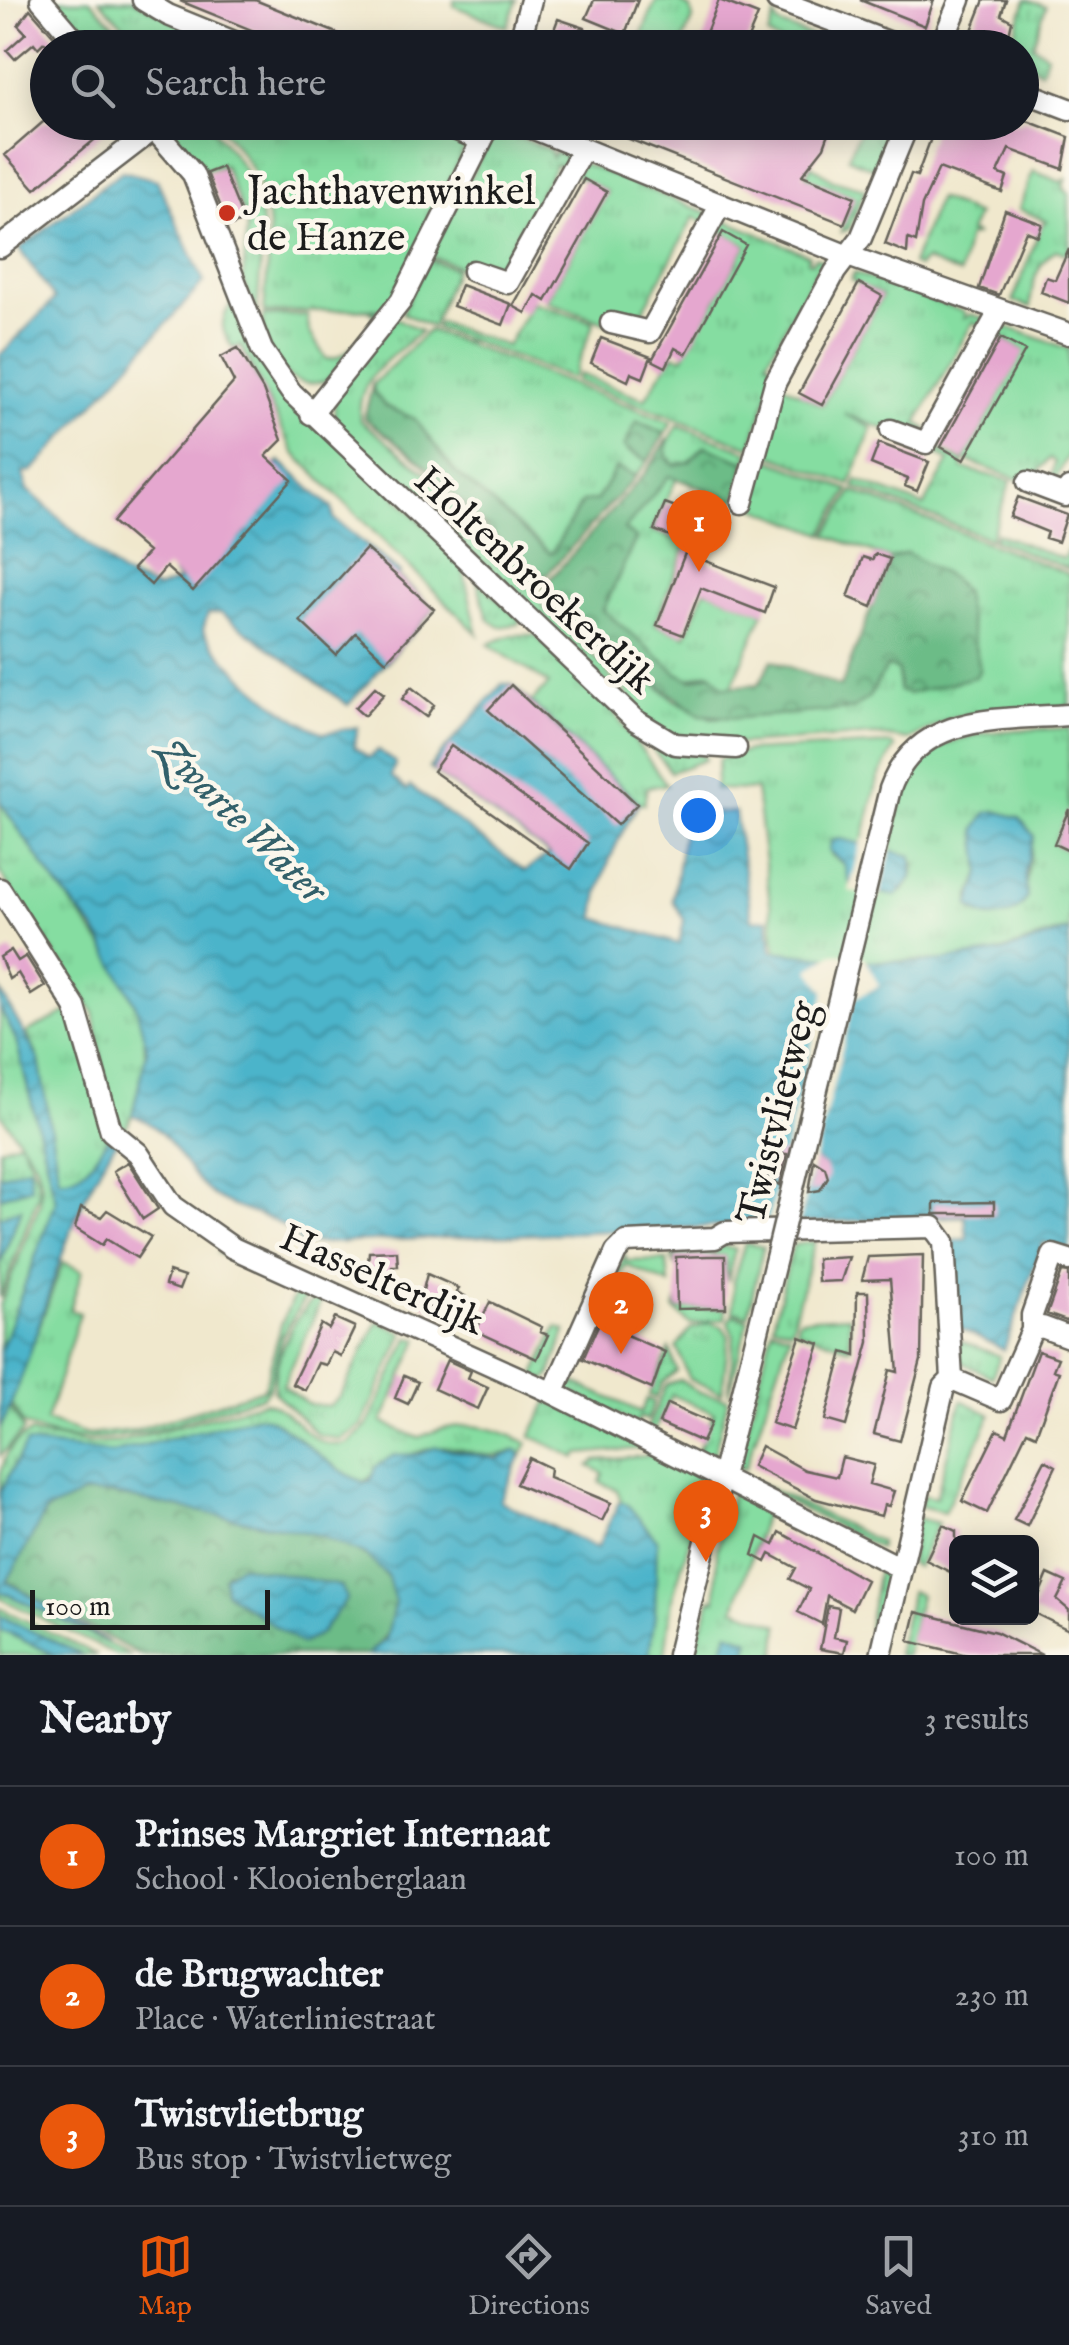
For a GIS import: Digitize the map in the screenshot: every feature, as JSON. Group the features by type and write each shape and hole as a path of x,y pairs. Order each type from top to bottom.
{"street":[{"path":"40,0 66,30"},
{"path":"143,0 205,30"},
{"path":"523,30 531,0"},
{"path":"778,0 857,30"},
{"path":"948,30 960,0"},
{"path":"1039,98 1069,109"},
{"name":"Holtenbroekerdijk","path":"0,247 134,140"},
{"name":"Holtenbroekerdijk","path":"163,140 193,174 262,350 311,414 635,720 675,744 736,748"},
{"path":"311,414 401,301 482,140"},
{"path":"560,140 848,256 1069,334"},
{"path":"742,503 775,383 861,238 902,140"},
{"path":"473,271 508,284 583,150"},
{"path":"610,323 650,332 721,204"},
{"path":"891,430 926,443 1000,310"},
{"path":"1028,482 1065,496 1069,488"},
{"name":"Twistvlietweg","path":"678,1655 894,779 923,742 960,724 1069,714"},
{"name":"Hasselterdijk","path":"0,889 75,1007 116,1134 138,1153 173,1206 233,1248 553,1393 899,1567"},
{"path":"553,1393 616,1252 626,1242 715,1238 725,1232 933,1227 944,1242 952,1378 944,1387 881,1655"},
{"path":"952,1378 1001,1400 1032,1330 1032,1315 1053,1255 1069,1260"},
{"path":"1032,1330 1042,1327 1069,1337"}],"green space":[{"path":"48,0 90,0 119,30 77,30"},
{"path":"99,0 133,0 197,30 128,30"},
{"path":"454,0 517,0 507,27 454,6"},
{"path":"656,0 679,1 691,10 693,19 688,30 644,30"},
{"path":"1026,0 1046,6 1038,30 1016,30"},
{"path":"775,16 778,24 794,30 770,30"},
{"path":"1039,49 1047,55 1039,70"},
{"path":"176,140 221,140 255,191 262,231 257,315 243,281 247,223 224,165 202,171"},
{"path":"230,140 467,143 391,308 264,313 267,211 262,190"},
{"path":"489,140 526,140 550,150 552,157 555,152 572,158 567,169 556,164 499,266 509,273 468,270 430,256"},
{"path":"856,140 886,140 874,169 848,158"},
{"path":"582,163 710,214 705,223 694,217 639,318 649,325 607,323 546,301 607,192 575,175"},
{"path":"811,165 833,180 865,189 849,229 841,232 855,197 806,177"},
{"path":"1033,171 1061,182 1066,179 1063,188 1069,193 1069,255 1056,250 1044,261 1034,283 1031,307 1013,301 1042,224 1047,221 1019,209"},
{"path":"938,198 977,215 969,232 977,235 968,236 960,274 925,260 918,267 912,264"},
{"path":"720,218 809,255 808,261 815,257 833,265 829,272 818,267 767,361 777,367 751,447 576,381 579,374 645,399 673,354 683,358 746,245 714,227"},
{"path":"428,259 455,269 432,327 402,313"},
{"path":"854,273 965,312 964,318 971,314 988,320 984,328 973,322 917,423 928,430 896,431 844,414 872,428 850,485 761,451 781,383 822,405 882,296 851,280"},
{"path":"532,302 594,322 572,379 436,328 438,322 507,346"},
{"path":"231,304 235,304 261,357 462,564 478,634 294,453 241,346 233,348 226,337 223,321"},
{"path":"369,310 387,313 326,381 311,383 288,375 279,367 267,343 263,316 307,315 309,331 326,359 333,358 348,350 367,330 375,316"},
{"path":"396,318 421,331 370,379 363,391 360,420 426,473 504,550 531,579 543,607 603,666 627,703 335,425 334,395"},
{"path":"998,324 1069,349 1069,454 1056,478 1066,484 1049,485 1055,462 1050,458 1038,472 1046,476 1046,483 1023,481 964,460 1024,351 993,333"},
{"path":"429,330 671,424 665,434 638,421 627,451 648,461 636,476 616,468 597,500 582,502 552,555 454,471 415,419 385,406 373,392 373,384"},
{"path":"373,383 374,392 385,406 415,419 454,471 551,554 582,502 597,500 616,468 636,476 540,582 419,460 364,418"},
{"path":"637,421 665,434 648,461 624,447"},
{"path":"678,425 749,452 746,462 705,446 689,462 674,465 668,460 666,446"},
{"path":"668,439 666,454 674,465 689,462 705,446 746,462 736,501 669,476 624,530 636,538 603,610 677,673 692,680 712,673 724,687 759,684 772,660 841,687 890,559 907,553 952,579 963,591 980,670 975,677 908,694 899,691 898,670 887,666 869,697 853,709 738,718 700,715 637,669 601,653 548,604 543,587 646,472"},
{"path":"933,446 963,462 962,468 1011,481 990,539 854,487 857,480 924,506 949,461 930,450"},
{"path":"761,456 849,490 823,534 748,505"},
{"path":"669,475 677,478 652,531 687,543 655,624 686,636 705,589 764,612 731,688 723,687 709,672 685,680 603,611 636,538 624,530"},
{"path":"853,491 1069,574 1069,706 953,717 909,740 875,735 740,744 670,735 635,714 624,685 601,653 637,669 674,700 711,718 853,709 869,697 887,666 898,670 899,684 908,694 980,669 958,584 907,553 890,559 826,535"},
{"path":"996,533 1063,559 1069,549 1069,569 993,540"},
{"path":"476,579 520,620 518,624 500,627 489,620"},
{"path":"512,635 535,635 607,703 667,785 647,787 644,804 639,803 531,703 549,684 488,644"},
{"path":"1069,728 1069,812 1054,844 1069,851 1069,930 988,955 935,960 856,960 776,952 756,790 715,789 719,759 748,751 891,744 895,747 878,779 862,844 831,840 831,855 844,864 859,888 891,893 902,892 912,878 915,863 890,851 905,791 920,764 936,750 978,734","holes":["995,811 1020,818 1032,844 1023,904 998,917 980,914 972,910 970,898 981,871 980,849"]},
{"path":"639,732 673,753 704,755 705,760 671,772"},
{"path":"0,802 100,942 133,999 143,1029 145,1061 139,1095 124,1132 108,1098 94,1013 0,873"},
{"path":"0,1008 16,1040 56,1201 0,1352 0,1306 40,1203 41,1180 35,1162 0,1113"},
{"path":"76,1008 109,1136 83,1171 59,1178 39,1060 27,1032"},
{"path":"20,1141 37,1176 39,1193 0,1298 0,1264 21,1210 0,1217 0,1197 31,1187 29,1167 0,1176 0,1148"},
{"path":"815,1241 791,1329 773,1324 793,1245"},
{"path":"745,1243 763,1247 748,1316 733,1311 733,1281"},
{"path":"722,1246 735,1249 728,1281 724,1256 676,1257 676,1267 672,1257 681,1248 704,1248 713,1254"},
{"path":"225,1251 309,1291 282,1336 269,1389 262,1397 112,1438 52,1435 23,1424 11,1403 63,1262 82,1271 70,1310 80,1313 46,1421 87,1435 135,1430 264,1389 281,1325 297,1289 218,1253"},
{"path":"625,1253 626,1261 667,1260 669,1284 626,1265 617,1274"},
{"path":"319,1295 323,1297 283,1386 308,1404 329,1406 341,1395 378,1321 404,1333 362,1425 340,1440 318,1435 274,1392 277,1365 292,1326"},
{"path":"677,1302 678,1309 726,1308 725,1319 690,1324 674,1309"},
{"path":"733,1314 748,1320 729,1394 734,1336 728,1323"},
{"path":"849,1316 850,1348 796,1330 799,1319"},
{"path":"709,1323 722,1326 729,1336 722,1393 689,1379 677,1347 690,1329"},
{"path":"557,1327 566,1331 550,1376 545,1380 534,1377"},
{"path":"772,1328 790,1334 745,1469 738,1467"},
{"path":"409,1338 419,1339 382,1422 418,1438 446,1428 487,1428 528,1443 521,1456 516,1450 484,1455 430,1449 395,1455 364,1482 336,1467 282,1426 259,1416 112,1453 27,1443 0,1492 6,1457 30,1433 89,1444 120,1442 264,1402 323,1442 348,1443 367,1426"},
{"path":"958,1340 1000,1356 992,1377 959,1361"},
{"path":"670,1349 677,1371 662,1383 656,1398 649,1395"},
{"path":"577,1372 573,1382 641,1412 647,1399 654,1402 647,1420 640,1417 637,1424 567,1390 568,1377"},
{"path":"680,1380 699,1392 728,1399 712,1462 696,1455 714,1413 672,1395 653,1433 647,1429 666,1385"},
{"path":"962,1400 991,1415 944,1512 920,1506 923,1495 936,1498"},
{"path":"548,1401 647,1448 579,1454 576,1458 531,1436"},
{"path":"10,1407 24,1430 0,1456 0,1429"},
{"path":"664,1454 709,1476 672,1599 665,1655 649,1655 654,1587 617,1490 600,1482 603,1473 589,1466 596,1461"},
{"path":"732,1473 880,1542 879,1548"},
{"path":"733,1489 772,1508 764,1516 735,1608 779,1625 776,1655 745,1655 750,1640 729,1633 721,1655 692,1655 711,1599 716,1600 717,1550"},
{"path":"83,1494 125,1496 312,1533 367,1557 386,1575 395,1597 393,1623 367,1655 140,1655 7,1582 40,1517 58,1502","holes":["227,1571 341,1586 299,1643 223,1579"]},
{"path":"917,1518 938,1523 917,1567 910,1564"},
{"path":"879,1564 888,1577 879,1631 868,1628"},
{"path":"0,1591 131,1655 117,1655 0,1598"},
{"path":"911,1591 920,1595 906,1655 897,1655"},
{"path":"0,1608 97,1655 83,1655 0,1616"},
{"path":"0,1630 55,1655 0,1655"}],"water":[{"name":"Zwarte Water","path":"122,171 157,180 204,282 31,473 23,472 27,489 121,574 157,589 179,580 174,574 280,461 332,508 334,519 400,573 398,576 434,609 348,705 221,613 208,613 203,630 213,644 273,703 324,733 358,727 354,747 369,758 378,750 396,763 391,776 407,790 410,786 525,871 549,854 429,768 502,684 511,684 639,803 610,858 595,918 679,944 684,920 673,900 686,812 735,812 752,920 768,919 772,951 864,961 929,962 1002,952 1069,930 1069,1249 1043,1242 1004,1350 957,1327 954,1240 967,1239 965,1216 301,1244 284,1227 214,1196 157,1130 132,1115 147,1049 135,1003 95,930 57,885 0,802 0,355 55,299 19,249"},
{"path":"995,811 1020,818 1034,836 1025,872 1027,898 1015,911 1000,917 984,915 969,906 981,871 976,829 986,813"},
{"path":"832,840 912,856 912,878 896,896 851,887 844,864 829,851"},
{"path":"0,990 39,1060 59,1178 83,1171 109,1136 117,1141 80,1209 0,1429 0,1352 56,1201 16,1040 0,1008"},
{"path":"29,1166 31,1187 0,1197 0,1176"},
{"path":"21,1208 0,1264 0,1217"},
{"path":"259,1416 281,1426 336,1467 364,1482 371,1480 375,1467 394,1455 419,1454 436,1447 496,1459 518,1450 521,1456 500,1501 597,1548 619,1502 626,1503 657,1540 655,1615 649,1655 367,1655 386,1639 395,1602 387,1575 364,1554 319,1535 111,1494 83,1494 46,1511 7,1582 108,1642 0,1591 0,1492 26,1443 112,1453"},
{"path":"240,1565 341,1586 347,1598 321,1633 301,1644 225,1592 224,1576"},
{"path":"0,1616 83,1655 55,1655 0,1630"},
{"path":"728,1632 750,1640 745,1655 721,1655"}],"pier":[{"path":"862,839 892,846 879,899 849,891"},
{"path":"834,953 865,957 879,986 855,998 798,1227 766,1228 825,991 809,969"}],"building":[{"path":"255,0 329,30 252,30 180,1"},
{"path":"594,0 638,0 627,30 615,30 586,18"},
{"path":"719,0 758,15 752,30 707,30"},
{"path":"860,0 934,0 925,26"},
{"path":"984,0 1006,0 1001,15 1012,21 1010,30 972,30"},
{"path":"30,9 48,30 30,30 30,46 15,59 7,50 26,33 18,25"},
{"path":"558,19 585,28 584,30 554,30"},
{"path":"1039,126 1069,137 1063,169 1009,149 998,173 1007,177 1002,192 939,168 922,205 916,242 908,239 907,253 885,244 911,174 917,176 930,140 1039,140"},
{"path":"30,133 30,140 94,140 35,189 5,155"},
{"path":"632,140 827,140 802,175 855,197 844,224"},
{"path":"222,167 244,221 229,227 207,173"},
{"path":"584,179 607,192 546,301 536,295 526,313 513,306"},
{"path":"1005,210 1042,224 1038,236 1026,231 999,295 979,288"},
{"path":"723,232 746,245 686,354 675,348 666,367 652,360"},
{"path":"1069,249 1069,303 1041,292 1046,277 1055,280"},
{"path":"859,283 882,296 822,405 799,393"},
{"path":"461,285 511,304 503,325 453,306"},
{"path":"601,338 651,357 643,378 631,373 628,381 591,363"},
{"path":"1001,338 1025,351 964,460 941,447"},
{"path":"238,348 263,390 282,440 266,456 292,480 193,591 166,567 151,585 133,569 148,552 113,522 234,382 221,357"},
{"path":"879,443 929,462 917,491 905,486 908,479 871,464"},
{"path":"1018,497 1067,515 1058,542 1045,538 1047,532 1010,517"},
{"path":"665,503 718,523 703,560 774,587 765,613 701,588 683,635 657,625 689,543 654,530"},
{"path":"366,549 434,609 386,661 356,633 336,655 300,621"},
{"path":"875,554 890,559 872,607 848,597 863,557 872,560"},
{"path":"511,685 637,804 617,825 488,710"},
{"path":"375,687 384,694 364,716 355,708"},
{"path":"411,687 434,705 426,717 402,699"},
{"path":"451,746 588,843 571,869 433,771"},
{"path":"1069,809 1069,851 1054,844"},
{"path":"11,950 18,961 26,956 45,986 31,995 18,973 9,979 0,957"},
{"path":"779,1153 787,1154 780,1185 768,1177 765,1167"},
{"path":"814,1160 825,1167 828,1177 820,1190 809,1192"},
{"path":"128,1162 158,1209 143,1219 113,1171"},
{"path":"994,1202 994,1214 934,1214 934,1203"},
{"path":"81,1208 101,1217 107,1210 151,1237 137,1258 106,1239 102,1245 75,1228"},
{"path":"397,1251 398,1266 392,1266 386,1292 366,1287 369,1252"},
{"path":"923,1255 921,1360 900,1441 874,1434 890,1370 898,1372 890,1279 862,1280 868,1257"},
{"path":"725,1256 726,1308 677,1309 676,1257"},
{"path":"849,1257 841,1281 818,1282 817,1259"},
{"path":"169,1272 184,1277 179,1290 165,1285"},
{"path":"1062,1272 1069,1273 1069,1322 1047,1314"},
{"path":"427,1274 459,1288 457,1292 465,1296 454,1320 420,1302"},
{"path":"857,1292 868,1292 869,1342 846,1426 825,1420 843,1352 856,1356"},
{"path":"490,1302 542,1327 540,1332 548,1335 537,1359 476,1331"},
{"path":"335,1318 355,1327 341,1356 332,1352 326,1365 318,1363 305,1390 292,1384 321,1324 329,1329"},
{"path":"599,1323 665,1352 652,1389 583,1359"},
{"path":"800,1337 820,1344 792,1430 771,1423"},
{"path":"1038,1351 1058,1358 1053,1370 1059,1372 1036,1435 1027,1431 987,1513 962,1501 997,1430 1007,1435"},
{"path":"447,1360 471,1371 468,1378 488,1387 478,1409 434,1389"},
{"path":"404,1376 418,1382 408,1404 395,1398"},
{"path":"667,1404 711,1423 702,1442 659,1423"},
{"path":"761,1446 805,1470 837,1477 842,1457 874,1465 869,1484 894,1491 889,1506 884,1505 881,1516 816,1499 752,1466"},
{"path":"529,1458 550,1468 549,1477 611,1503 602,1521 516,1484"},
{"path":"1045,1460 1056,1466 1027,1526 1014,1520"},
{"path":"943,1525 956,1531 956,1535 949,1535 949,1572 926,1560"},
{"path":"780,1532 866,1580 852,1609 827,1596 822,1624 798,1612 809,1589 790,1579 796,1568 770,1554 766,1562 753,1555 759,1537 774,1545"},
{"path":"1048,1574 1066,1582 1057,1600 1069,1610 1069,1630 1039,1615 1039,1595"},
{"path":"828,1606 839,1608 834,1637 847,1640 844,1653 820,1649"},
{"path":"916,1612 949,1620 949,1625 996,1632 1042,1655 967,1655 909,1641"}],"place":[{"name":"Jachthavenwinkel de Hanze","path":"227,213"},
{"name":"Prinses Margriet Internaat","path":"699,572"},
{"name":"de Brugwachter","path":"621,1354"},
{"name":"Twistvlietbrug","path":"706,1562"}]}
